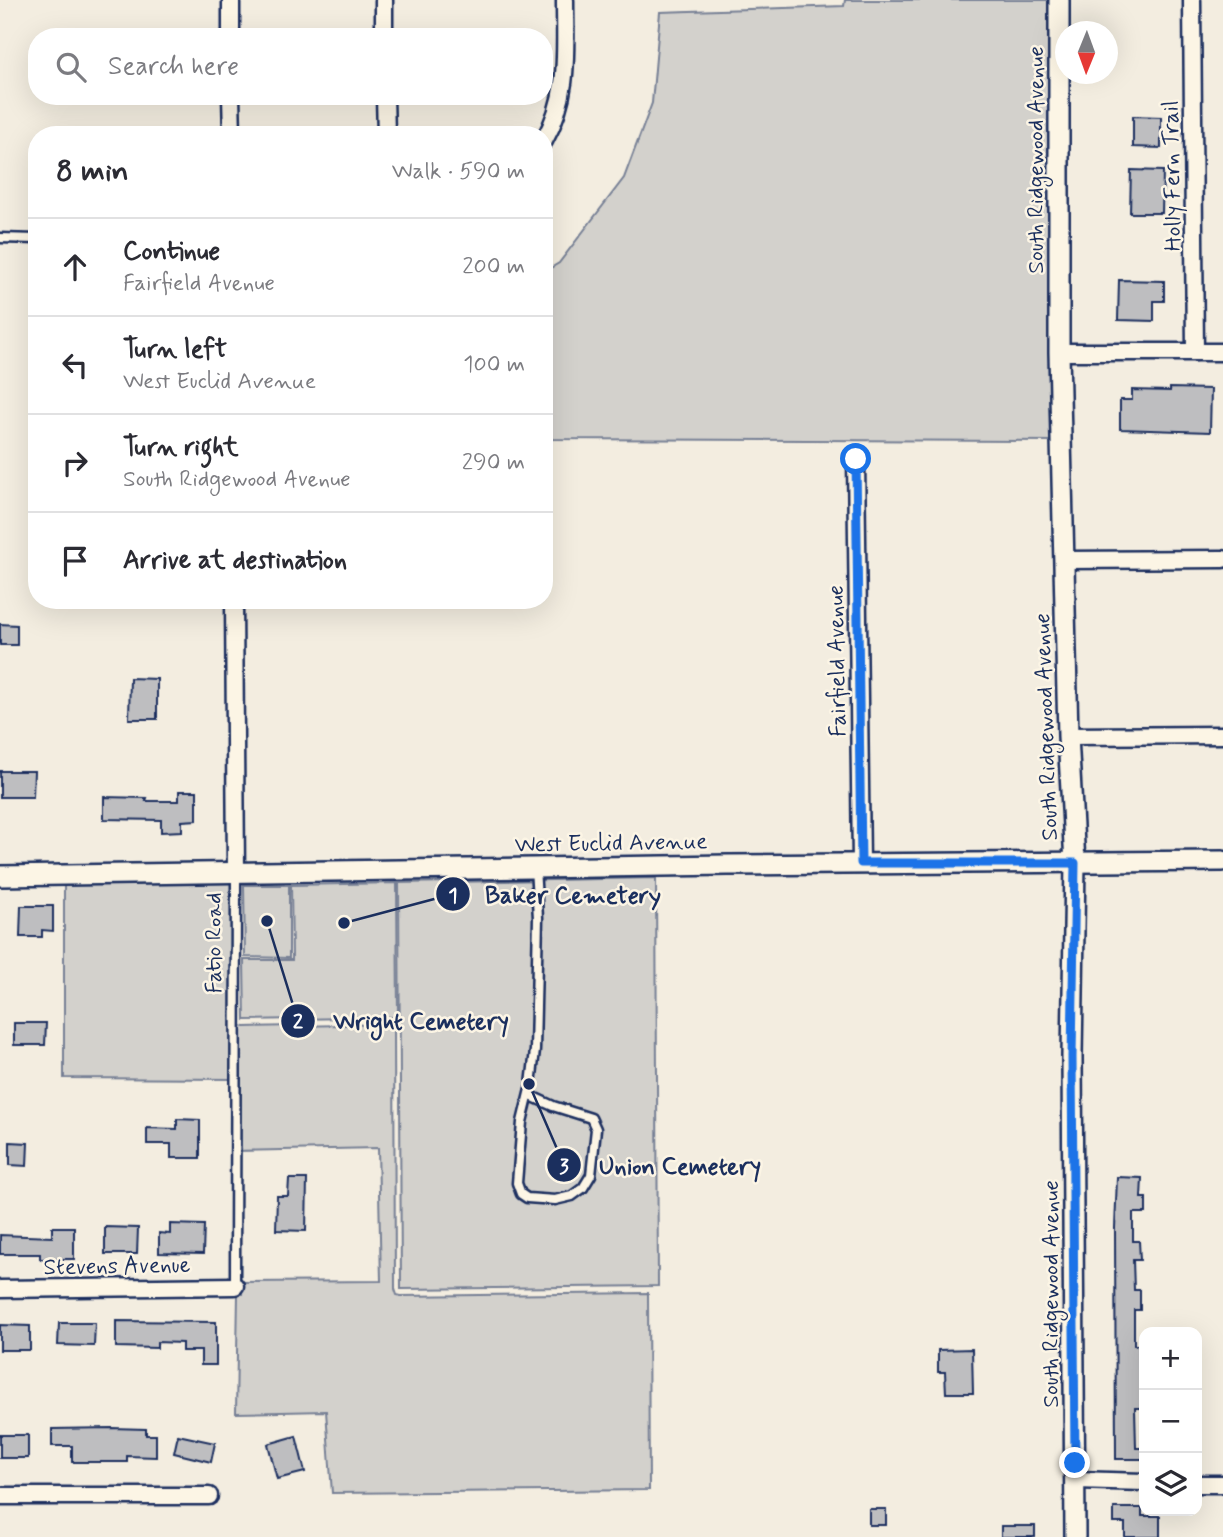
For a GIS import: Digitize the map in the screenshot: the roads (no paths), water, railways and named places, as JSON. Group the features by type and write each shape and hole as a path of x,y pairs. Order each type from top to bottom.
{"street":[{"path":"231,0 231,28"},
{"path":"384,0 384,28"},
{"path":"550,126 565,81 565,0"},
{"name":"South Ridgewood Avenue","path":"1059,0 1059,352 1068,736 1075,863 1072,1057 1075,1537"},
{"name":"Holly Fern Trail","path":"1192,0 1195,352"},
{"path":"231,105 232,126"},
{"path":"385,105 386,126"},
{"path":"1059,352 1223,352"},
{"name":"Fairfield Avenue","path":"856,459 861,863"},
{"path":"1064,560 1223,559"},
{"name":"Fatio Road","path":"234,609 236,873"},
{"path":"1068,736 1223,735"},
{"name":"West Euclid Avenue","path":"0,876 861,863 1223,861"},
{"name":"Stevens Avenue","path":"0,1289 235,1286"},
{"path":"1076,1480 1139,1482"},
{"path":"1202,1484 1223,1485"},
{"path":"0,1496 209,1496"}],"lane":[{"path":"0,238 28,239"},
{"path":"528,1095 553,1107 591,1118 596,1129 591,1175 583,1188 572,1196 555,1200 527,1198 517,1183 522,1122 535,1050 538,918 535,867"},
{"name":"Fatio Road","path":"235,1286 236,873"}],"place":[{"name":"Wright Cemetery","path":"267,921"},
{"name":"Baker Cemetery","path":"344,923"},
{"name":"Union Cemetery","path":"529,1084"}]}
